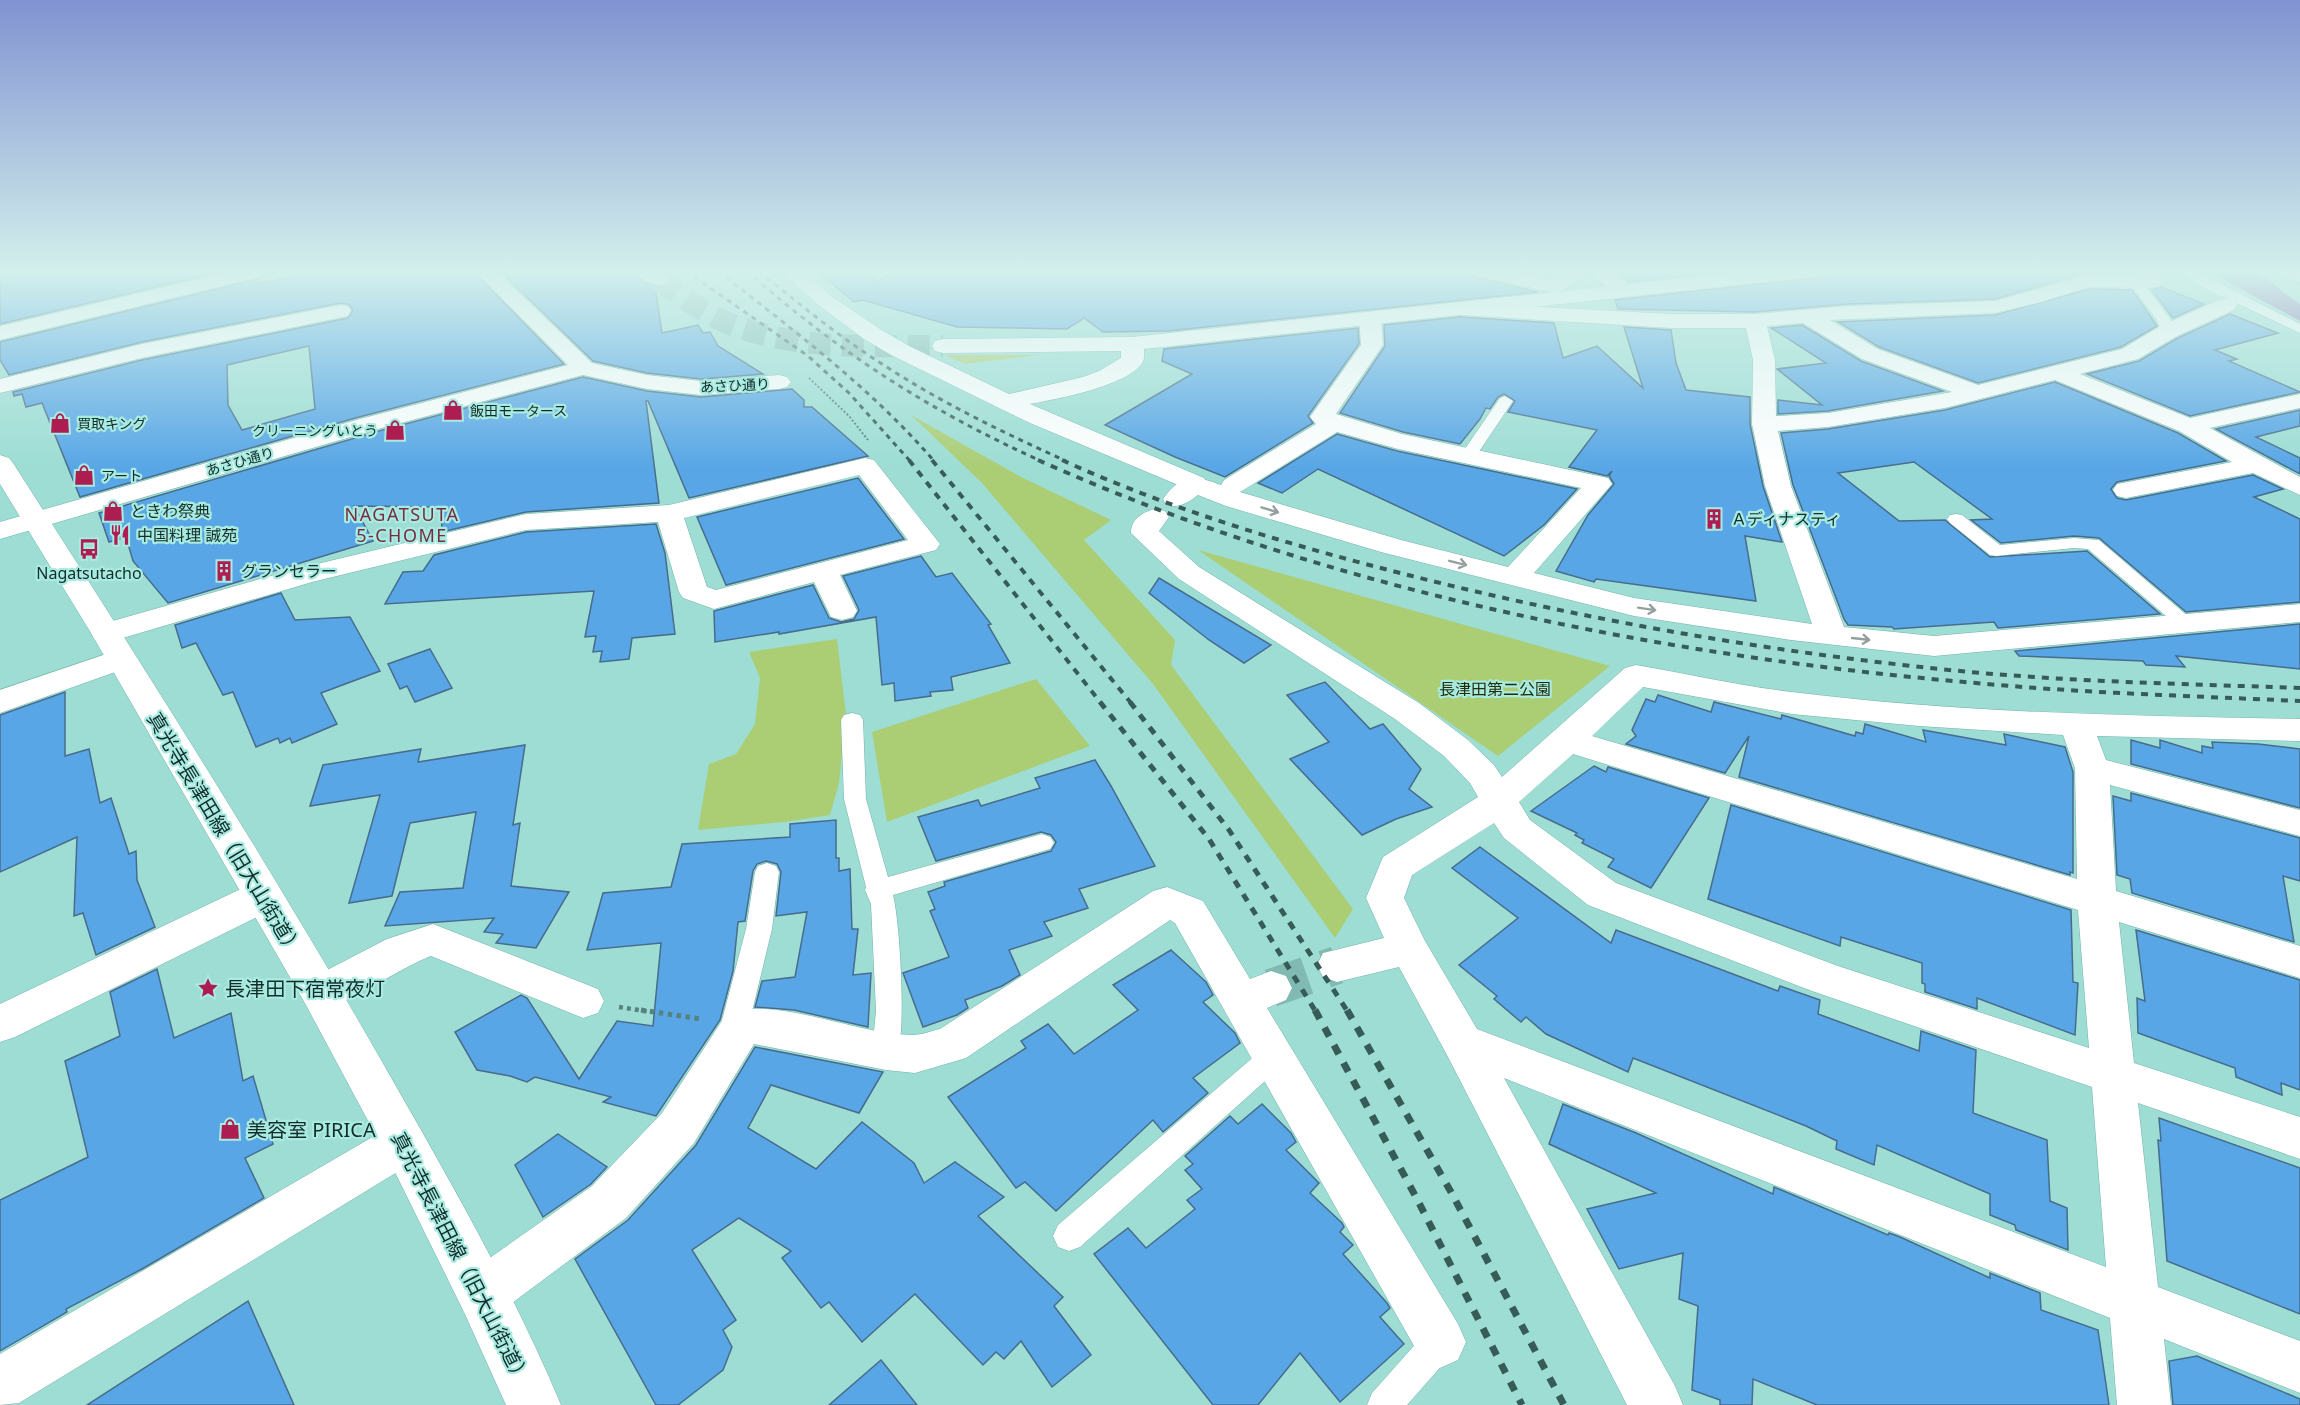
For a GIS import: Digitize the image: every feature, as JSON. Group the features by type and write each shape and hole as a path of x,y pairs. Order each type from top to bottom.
{"street":[{"path":"0,386 142,351 213,337"},
{"name":"あさひ通り","path":"552,337 584,368 617,377 701,388 779,382"},
{"path":"877,337 929,366 1005,402 1175,500 1236,500 1351,535 1634,607 1831,636 1934,646 2300,613"},
{"path":"943,346 1132,344 1200,337"},
{"path":"1371,337 1372,345 1322,417 1334,423 1398,441 1599,484 1515,576"},
{"path":"1759,337 1764,360 1764,424 1778,486 1831,636"},
{"path":"1841,337 1870,354 1974,392"},
{"path":"1764,424 1828,420 1903,409 2130,354 2159,337"},
{"path":"1005,402 1104,378 1124,370 1133,360 1132,344"},
{"name":"あさひ通り","path":"18,525 369,424 584,368"},
{"path":"2058,373 2188,426 2256,465 2299,485"},
{"path":"2188,426 2300,401"},
{"path":"1233,486 1334,423"},
{"name":"真光寺長津田線（旧大山街道）","path":"0,463 18,525 113,646 321,993 404,1143 482,1294 534,1405"},
{"path":"0,702 113,646 302,576 526,522 669,513 865,465 926,544 714,600 694,592 669,513"},
{"path":"2126,490 2256,465"},
{"path":"1175,500 1145,526 1145,533 1189,573 1407,711 1462,754 1482,774 1518,829 1602,894 1827,980 2300,1138"},
{"path":"824,571 842,611"},
{"path":"1656,1405 1462,1042 1409,949 1386,898 1396,867 1480,815 1567,740 1636,675 1789,702 1913,716 2076,725 2300,730"},
{"path":"2076,725 2092,768 2097,900 2144,1405"},
{"path":"1567,740 2300,962"},
{"path":"2092,768 2300,823"},
{"path":"0,1024 263,896"},
{"path":"482,1294 609,1202 678,1128 742,1026 763,1026 886,1051 915,1054 951,1045 1167,902 1189,912 1256,994 1274,1056 1440,1342"},
{"path":"321,993 401,950 433,940 583,1001"},
{"path":"1337,965 1409,949"},
{"path":"1462,1042 2135,1301 2300,1367"},
{"path":"0,1384 404,1143"}],"lane":[{"path":"1468,456 1505,401"},
{"path":"1956,519 1996,551 2074,543 2093,544 2187,624"},
{"path":"852,720 855,799 883,904 889,1011 886,1051"},
{"path":"878,890 1042,843"},
{"path":"735,1024 759,929 767,872"},
{"path":"1069,1236 1274,1056"},
{"path":"1384,1405 1440,1342"}],"path":[{"path":"805,374 849,416 853,415"},
{"path":"583,1001 735,1024"}],"green space":[{"path":"944,355 1039,355 965,364"},
{"path":"911,415 1021,477 1111,520 1084,540 1175,640 1171,665 1353,909 1335,938 1153,684 982,483"},
{"name":"長津田第二公園","path":"1198,550 1610,666 1498,756"},
{"path":"837,639 846,714 839,783 830,815 698,830 709,764 736,754 755,724 760,678 749,652"},
{"path":"1036,679 1090,746 887,822 872,732"}],"building":[{"path":"22,337 170,337 9,375 0,360 0,342"},
{"path":"257,337 537,337 564,364 359,417 80,497 42,403 26,407 22,394 14,396 13,392 142,360","holes":["309,346 315,409 242,430 228,405 227,365"]},
{"path":"568,337 713,337 718,346 763,374 701,379 647,373 593,361"},
{"path":"1279,337 1359,337 1359,344 1308,416 1313,423 1225,477 1105,425 1192,374 1162,361 1164,349"},
{"path":"1385,337 1557,337 1563,358 1597,346 1643,388 1627,337 1672,337 1676,363 1686,390 1750,397 1750,424 1763,486 1782,542 1745,536 1756,601 1596,579 1594,582 1556,571 1588,515 1614,484 1609,476 1612,471 1607,476 1569,467 1597,430 1508,412 1515,401 1504,394 1498,397 1490,409 1486,408 1460,444 1403,432 1340,413 1385,346"},
{"path":"1784,337 1821,337 1861,361 1943,391 1828,411 1778,414 1778,400 1822,405 1777,369 1826,363"},
{"path":"1862,337 2139,337 2121,347 1978,383 1879,347"},
{"path":"2181,337 2265,337 2215,350 2237,359 2229,361 2300,392 2190,416 2087,374 2139,361"},
{"path":"583,377 647,391 701,397 792,389 804,400 804,407 812,407 868,456 689,498 648,401 646,401 659,503 526,512 442,532 441,507 354,506 373,541 168,603 133,561 126,537 109,542 99,513 379,431"},
{"path":"2055,382 2178,433 2226,461 2117,482 2111,489 2117,498 2126,500 2253,475 2283,489 2254,497 2300,519 2300,602 2186,612 2099,538 2074,536 2001,543 1971,520 1992,519 1914,462 1838,473 1899,521 1945,520 1990,557 2087,551 2160,614 1998,628 1994,622 1894,629 1892,627 1848,625 1793,485 1781,433 1828,429 1945,410"},
{"path":"2300,410 2300,426 2256,437 2300,458 2300,474 2216,429"},
{"path":"1337,434 1397,451 1577,489 1544,525 1504,556 1318,469 1282,493 1258,483"},
{"path":"858,478 904,539 726,585 697,517"},
{"path":"656,524 665,553 675,634 632,638 629,659 600,662 602,651 593,652 596,636 585,637 594,591 385,604 403,572 423,571 434,555 526,532"},
{"path":"921,556 936,577 952,573 991,624 988,625 1010,663 951,677 953,690 930,692 931,696 895,701 894,683 882,685 876,617 779,634 779,632 715,642 714,611 813,585 829,618 841,622 854,619 859,610 843,576"},
{"path":"1159,578 1271,645 1244,663 1209,640 1149,593"},
{"path":"281,593 295,620 350,617 380,671 321,693 337,724 292,743 290,738 280,743 278,738 256,747 233,692 223,695 196,643 182,648 175,625"},
{"path":"2300,624 2300,669 2176,656 2185,667 2146,665 2143,661 2019,656 2015,651"},
{"path":"430,649 452,688 415,702 407,686 400,689 388,664"},
{"path":"1325,682 1370,729 1383,724 1421,769 1409,789 1432,807 1396,819 1362,835 1290,759 1329,742 1287,695"},
{"path":"65,692 65,756 89,749 100,803 111,798 129,854 136,851 137,880 155,927 96,955 83,913 74,916 77,837 0,872 0,715"},
{"path":"1658,695 1711,712 1714,702 1781,719 1782,715 1855,736 1856,732 1863,734 1865,724 1926,742 1923,730 2006,745 2004,734 2065,747 2073,772 2073,873 2070,872 2070,875 1739,777 1749,736 1725,773 1626,744 1636,736 1632,730 1646,699 1655,702"},
{"path":"2131,740 2160,748 2160,740 2202,753 2202,746 2213,748 2212,742 2300,749 2300,808 2131,764"},
{"path":"525,745 513,825 520,823 511,886 569,892 536,948 496,943 503,934 484,932 494,918 385,926 400,892 463,888 476,812 410,823 392,896 349,903 380,795 310,806 323,765 421,749 418,762"},
{"path":"1095,760 1155,866 1079,889 1088,908 1044,922 1052,936 1009,950 1020,975 1002,986 965,1000 968,1008 957,1015 923,1027 903,973 949,957 930,911 935,909 928,892 945,886 944,882 1051,851 1056,842 1051,835 1041,832 936,861 918,817 978,800 981,806 1040,788 1035,778"},
{"path":"1594,766 1606,772 1608,767 1709,798 1651,888 1608,867 1614,859 1582,843 1584,840 1575,835 1577,833 1531,811"},
{"path":"2131,793 2300,838 2300,881 2283,876 2294,942 2132,893 2130,879 2117,875 2113,796 2131,801"},
{"path":"1731,805 2071,910 2073,982 2078,983 2075,1035 1977,998 1977,1009 1925,992 1925,984 1922,983 1922,963 1841,937 1840,946 1708,899"},
{"path":"836,820 836,858 839,858 839,871 850,869 852,929 858,929 853,975 871,973 868,1027 794,1010 755,1007 762,981 795,977 807,912 776,916 781,872 777,864 766,861 757,864 753,871 745,921 738,922 733,971 720,1020 656,1116 603,1102 611,1097 535,1077 527,1082 510,1076 477,1070 455,1032 521,995 527,998 579,1079 617,1021 653,1026 661,943 587,950 603,893 671,887 682,844 790,837 790,824"},
{"path":"1480,847 1611,943 1616,930 1778,991 1780,986 1820,1000 1818,1014 1919,1051 1921,1031 1976,1050 1973,1113 2047,1140 2050,1201 2067,1208 2068,1250 2016,1230 2015,1225 1990,1215 1990,1194 1877,1145 1874,1165 1836,1149 1837,1141 1806,1126 1633,1058 1628,1072 1546,1034 1526,1017 1521,1022 1494,999 1497,996 1459,965 1518,918 1452,868"},
{"path":"2136,930 2300,980 2300,1090 2281,1083 2282,1095 2236,1077 2235,1068 2138,1033 2137,998 2145,1001"},
{"path":"1171,950 1206,982 1213,995 1203,1002 1235,1033 1240,1043 1193,1078 1208,1093 1163,1132 1153,1120 1056,1211 1025,1182 1016,1188 948,1097 1026,1048 1021,1041 1048,1024 1074,1054 1138,1010 1113,985"},
{"path":"157,969 174,1038 231,1013 243,1081 253,1076 273,1144 245,1158 264,1198 142,1269 66,1309 67,1312 0,1351 0,1200 88,1157 65,1061 120,1036 110,992"},
{"path":"755,1047 883,1072 859,1113 771,1085 748,1128 816,1169 862,1122 914,1163 924,1183 955,1162 1004,1197 978,1216 1063,1297 1054,1306 1091,1355 1052,1387 1021,1341 1004,1359 996,1352 983,1365 915,1294 862,1342 829,1302 821,1308 782,1258 791,1251 739,1218 692,1250 736,1320 723,1330 732,1347 723,1370 678,1405 656,1405 575,1259 628,1220 696,1145"},
{"path":"1262,1104 1291,1133 1296,1142 1286,1150 1319,1183 1310,1193 1342,1223 1344,1227 1340,1232 1353,1245 1343,1254 1387,1303 1390,1308 1380,1317 1404,1344 1340,1402 1300,1353 1258,1405 1213,1405 1094,1254 1128,1228 1146,1248 1195,1209 1187,1200 1202,1189 1185,1170 1193,1164 1185,1156 1230,1116 1238,1124"},
{"path":"1563,1104 1636,1133 1773,1194 1774,1187 1888,1235 1889,1233 1900,1237 1990,1278 1990,1273 2040,1293 2041,1310 2098,1330 2109,1405 1817,1405 1753,1379 1752,1405 1720,1405 1720,1400 1692,1390 1698,1306 1679,1299 1683,1253 1619,1269 1587,1209 1656,1193 1549,1144"},
{"path":"2159,1118 2300,1168 2300,1314 2167,1261 2158,1140 2161,1141"},
{"path":"558,1134 607,1167 591,1184 543,1217 515,1165"},
{"path":"248,1301 294,1405 87,1405"},
{"path":"2197,1356 2300,1399 2300,1405 2173,1405 2169,1361"},
{"path":"881,1360 917,1405 829,1405"}],"tunnel":[{"path":"772,337 830,345 943,346"},
{"path":"1271,988 1337,965"}],"railway":[{"path":"780,337 808,356 849,393 910,461"},
{"path":"801,337 858,384 910,434 934,461"},
{"path":"828,337 886,378 923,400 961,422 1041,461"},
{"path":"842,337 924,390 1066,461"},
{"path":"909,460 1101,703"},
{"path":"932,460 1131,703"},
{"path":"1038,460 1149,506 1262,546 1379,581 1497,610 1616,635 1736,655 1857,671 1976,683 2097,692 2300,701"},
{"path":"1062,460 1147,495 1278,540 1481,593 1619,622 1829,656 1970,672 2093,680 2300,688"},
{"path":"1100,702 1209,839 1316,1012"},
{"path":"1130,702 1229,830 1348,1012"},
{"path":"1315,1010 1417,1199 1522,1405"},
{"path":"1347,1010 1451,1192 1564,1405"}],"place":[{"name":"飯田モータース","path":"453,410"},
{"name":"買取キング","path":"60,423"},
{"name":"クリーニングいとう","path":"395,430"},
{"name":"アート","path":"84,475"},
{"name":"ときわ祭典","path":"113,511"},
{"name":"Ａディナスティ","path":"1714,519"},
{"name":"中国料理 誠苑","path":"120,535"},
{"name":"Nagatsutacho","path":"89,549"},
{"name":"グランセラー","path":"224,571"},
{"name":"長津田下宿常夜灯","path":"208,988"},
{"name":"美容室 PIRICA","path":"230,1129"}],"district":[{"name":"NAGATSUTA 5-CHOME","path":"402,524"}]}
